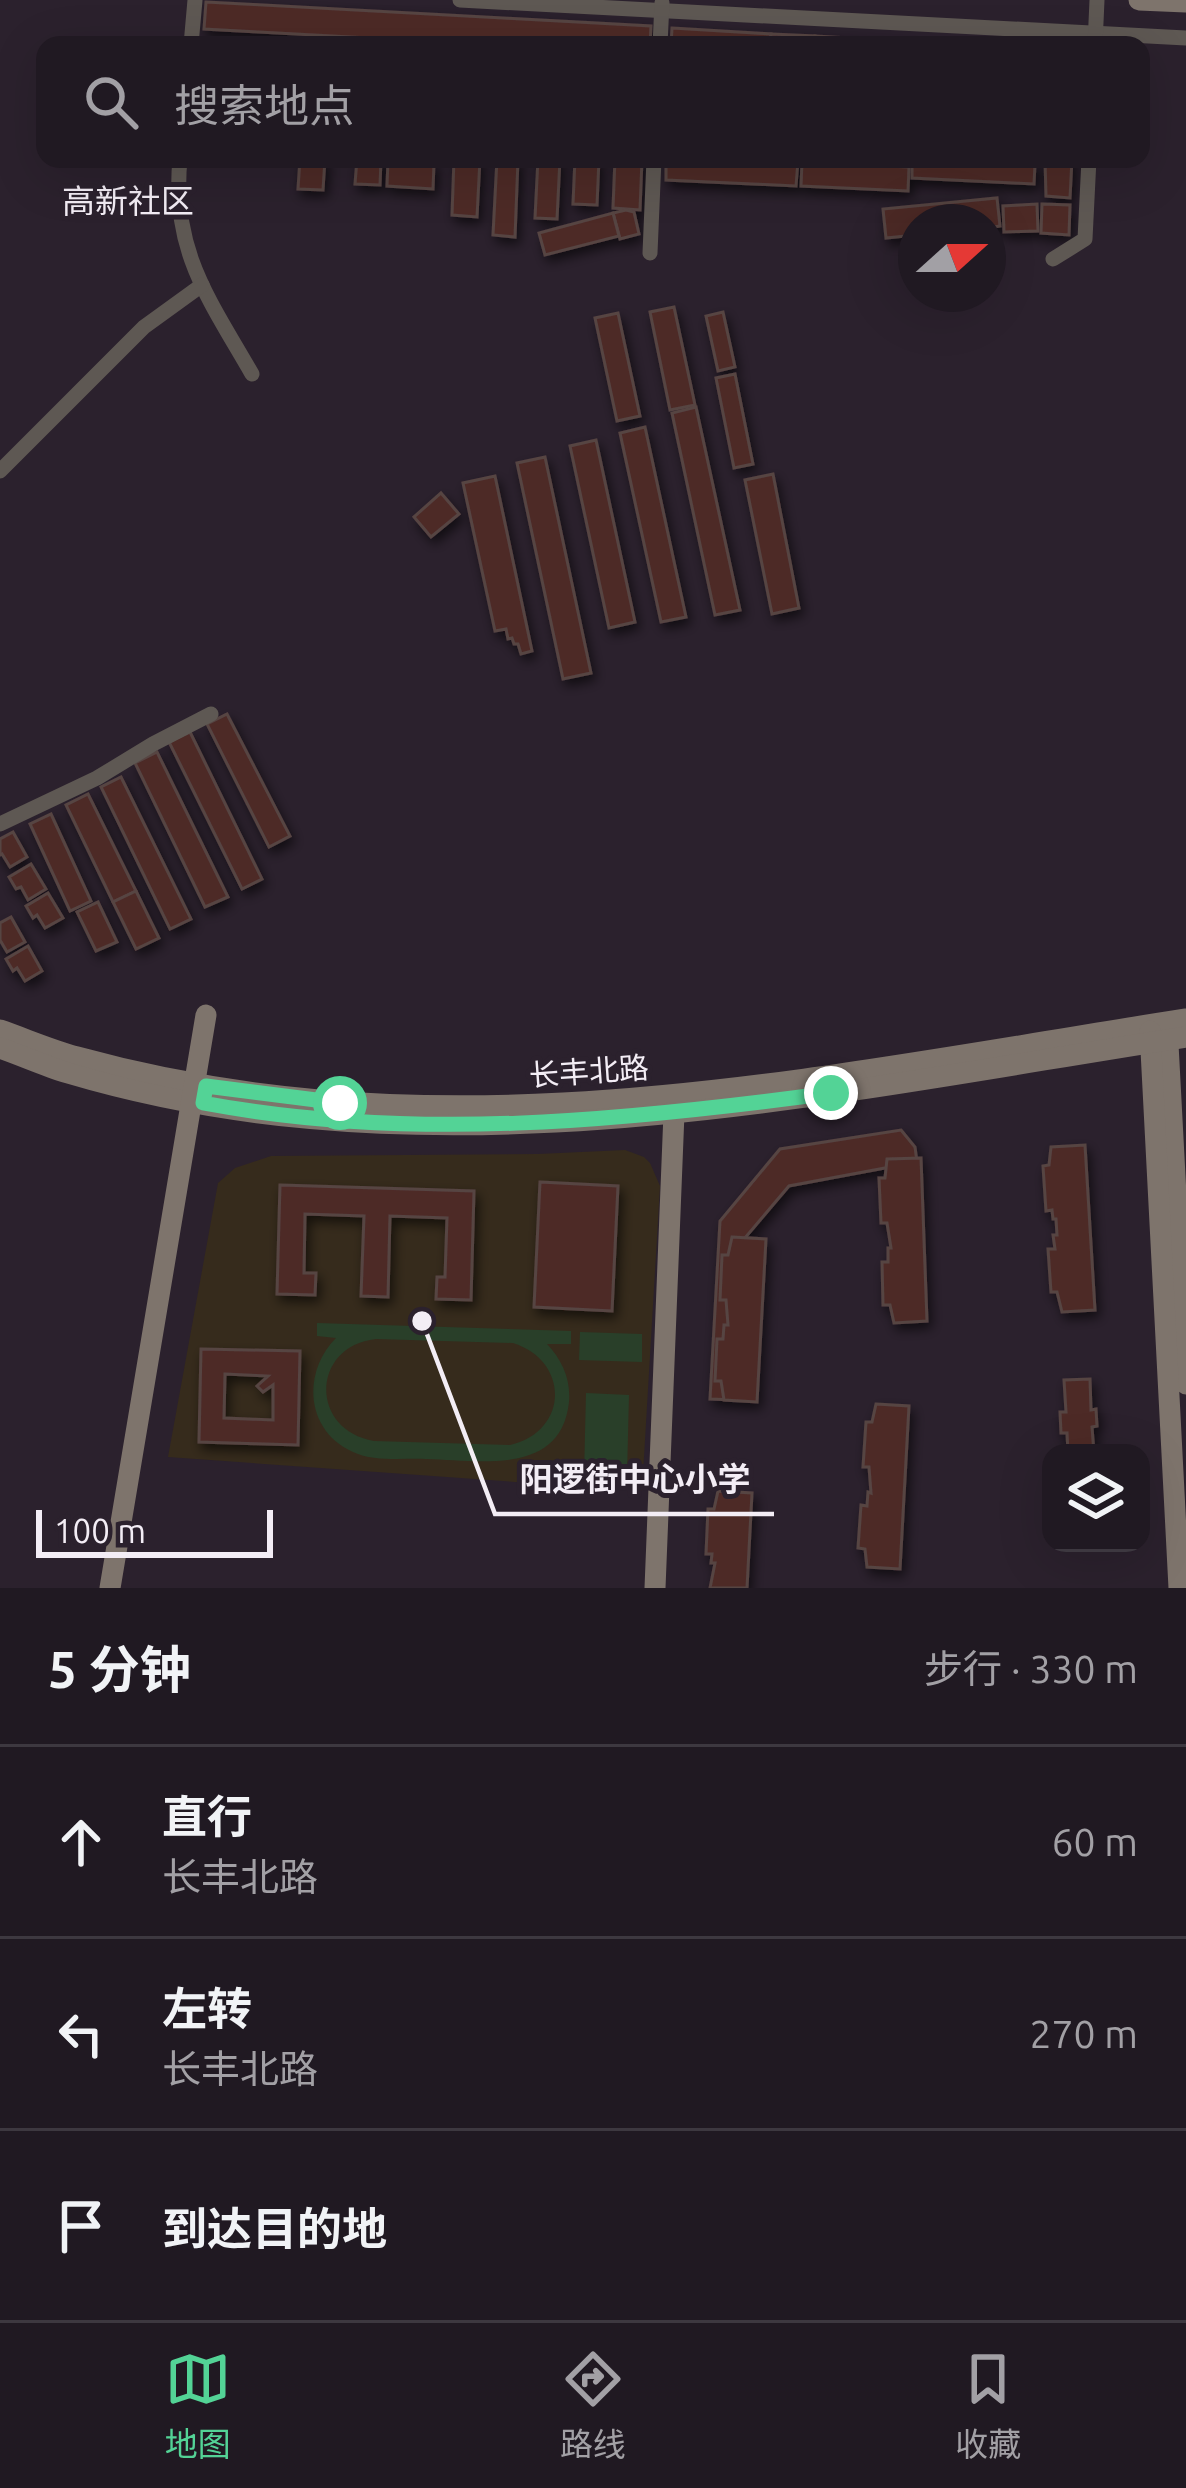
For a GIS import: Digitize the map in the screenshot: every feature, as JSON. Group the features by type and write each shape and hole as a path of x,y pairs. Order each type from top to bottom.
{"street":[{"path":"192,36 195,0"},
{"path":"460,0 662,5 1057,36"},
{"path":"1095,36 1097,0"},
{"path":"1139,0 1186,2"},
{"path":"660,36 662,5"},
{"path":"1150,38 1186,38"},
{"path":"180,168 178,211 190,257 252,374"},
{"path":"650,253 654,168"},
{"path":"1053,259 1084,239 1088,168"},
{"path":"0,471 144,327 202,285"},
{"path":"0,823 97,778 212,714"},
{"path":"122,1588 212,1016"},
{"name":"长丰北路","path":"0,1030 71,1056 281,1115 403,1124 531,1124 674,1113 831,1093 1168,1030"},
{"path":"1168,1030 1186,1384"},
{"path":"1168,1030 1179,1588"},
{"name":"长丰北路","path":"0,1048 66,1072 199,1094 404,1106 586,1104 695,1094 1168,1030"},
{"path":"110,1588 199,1094"},
{"path":"655,1588 674,1113"}],"shaded area":[{"path":"625,1150 650,1163 660,1186 642,1491 168,1457 218,1183 235,1168 271,1156"}],"green space":[{"path":"317,1323 571,1331 571,1344 547,1344 569,1385 563,1426 551,1443 514,1459 361,1455 337,1442 318,1416 314,1383 325,1352 336,1338 317,1336","holes":["376,1339 513,1343 545,1365 555,1396 543,1426 510,1445 374,1441 353,1434 329,1406 330,1371 339,1356 355,1345"]},
{"path":"580,1332 642,1334 642,1362 579,1360"},
{"path":"586,1393 629,1395 627,1476 584,1475"}],"building":[{"path":"206,2 651,26 650,36 333,36 204,29"},
{"path":"672,28 771,34 771,36 672,36"},
{"path":"299,168 324,168 323,190 298,189"},
{"path":"356,168 381,168 380,185 355,184"},
{"path":"388,168 434,168 433,189 387,186"},
{"path":"454,168 480,168 477,217 452,215"},
{"path":"497,168 518,168 515,237 493,235"},
{"path":"538,168 560,168 557,219 535,218"},
{"path":"575,168 599,168 597,205 573,204"},
{"path":"615,168 642,168 640,210 613,208"},
{"path":"666,168 797,168 796,186 666,180"},
{"path":"802,168 909,168 908,191 801,186"},
{"path":"912,168 1035,168 1034,184 912,178"},
{"path":"1045,168 1072,168 1070,198 1046,196"},
{"path":"997,198 998,204 935,204"},
{"path":"1037,204 1038,231 1006,232 1006,206"},
{"path":"1042,204 1070,205 1069,235 1041,233"},
{"path":"898,208 898,237 886,238 883,209"},
{"path":"634,212 639,234 620,239 613,213"},
{"path":"613,213 619,236 545,255 539,233"},
{"path":"674,307 695,405 670,410 650,312"},
{"path":"723,312 735,367 718,371 706,316"},
{"path":"618,313 640,416 617,421 595,318"},
{"path":"735,374 753,464 734,468 716,378"},
{"path":"696,407 740,610 715,615 672,413"},
{"path":"645,427 686,617 661,622 620,433"},
{"path":"596,440 635,622 609,628 570,446"},
{"path":"545,457 591,673 563,679 517,463"},
{"path":"773,474 799,608 772,614 745,480"},
{"path":"495,476 532,651 521,654 506,629 495,631 463,483"},
{"path":"441,493 459,514 431,537 414,517"},
{"path":"227,714 290,836 269,847 207,724"},
{"path":"190,732 262,879 242,889 169,742"},
{"path":"157,752 228,897 205,907 135,763"},
{"path":"121,777 191,919 170,929 101,787"},
{"path":"88,794 136,891 113,902 66,805"},
{"path":"51,814 91,901 70,911 30,824"},
{"path":"13,832 27,857 10,867 0,855 0,839"},
{"path":"31,864 46,889 28,900 9,877"},
{"path":"136,891 159,938 136,949 113,902"},
{"path":"48,893 63,918 45,928 26,906"},
{"path":"98,902 117,942 96,951 77,912"},
{"path":"11,917 25,942 7,952 0,940 0,923"},
{"path":"28,946 42,971 25,981 6,959"},
{"path":"901,1130 915,1147 917,1162 789,1186 744,1239 735,1400 710,1399 720,1221 780,1149"},
{"path":"1085,1145 1095,1310 1062,1312 1057,1292 1051,1292 1048,1249 1055,1249 1056,1219 1052,1210 1046,1211 1043,1166 1049,1165 1051,1147"},
{"path":"921,1158 927,1321 894,1323 890,1305 883,1305 882,1262 888,1262 891,1248 887,1223 881,1223 879,1178 885,1178 887,1159"},
{"path":"540,1182 618,1186 612,1311 534,1307"},
{"path":"280,1185 474,1191 471,1300 436,1299 437,1277 445,1277 447,1218 390,1216 388,1297 361,1296 364,1216 305,1214 304,1273 316,1273 315,1295 277,1294"},
{"path":"732,1237 766,1239 757,1402 724,1400 721,1381 715,1381 717,1339 723,1339 724,1325 728,1325 726,1300 720,1300 722,1255 728,1255"},
{"path":"201,1349 300,1351 298,1445 199,1442","holes":["225,1374 268,1376 257,1386 263,1392 273,1385 273,1420 224,1418"]},
{"path":"1090,1379 1097,1426 1092,1427 1093,1444 1068,1444 1067,1433 1061,1433 1060,1412 1066,1412 1064,1380"},
{"path":"876,1404 909,1406 900,1569 867,1567 865,1549 858,1548 861,1505 867,1506 871,1493 869,1467 863,1467 866,1422 872,1422"},
{"path":"718,1491 752,1493 747,1588 710,1588 715,1563 711,1563 712,1554 706,1554 708,1509 714,1509"}],"place":[{"name":"阳逻街中心小学","path":"422,1321"}],"district":[{"name":"高新社区","path":"128,201"}],"route":[{"path":"340,1103 206,1086 203,1103 339,1121 531,1124 642,1117 831,1093"}]}
